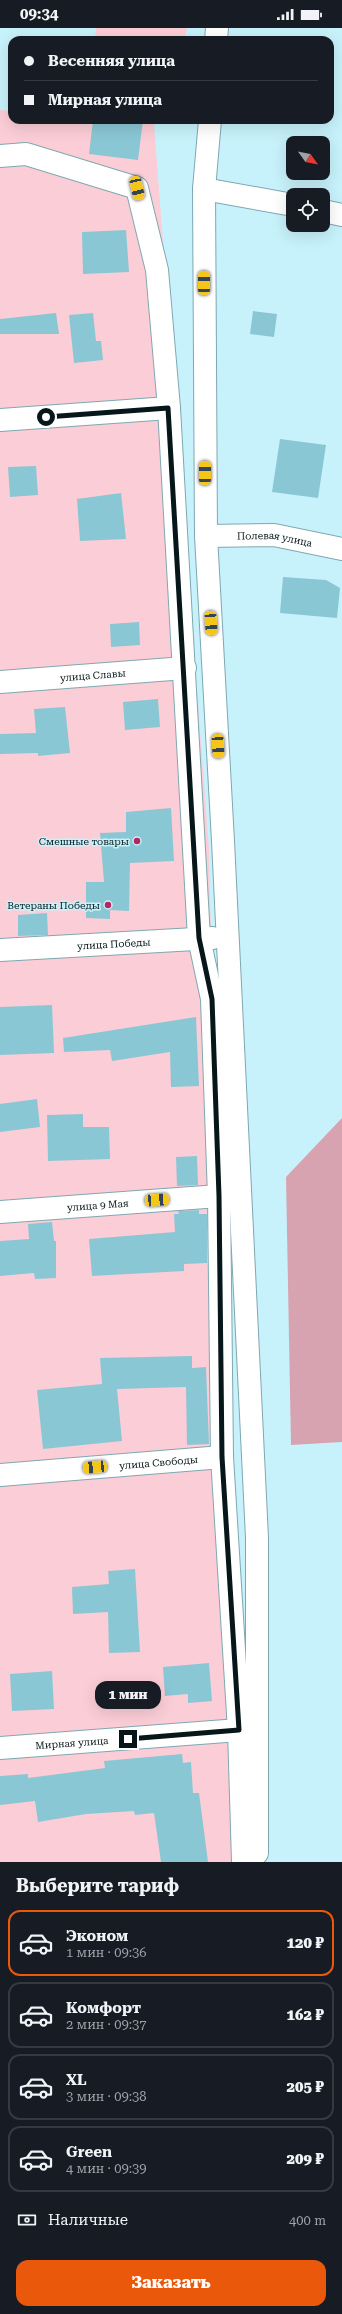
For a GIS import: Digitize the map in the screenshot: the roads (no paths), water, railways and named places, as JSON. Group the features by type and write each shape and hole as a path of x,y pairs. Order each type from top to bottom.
{"street":[{"path":"210,124 204,188 206,536 228,937 256,1538 258,1862"},
{"path":"0,156 26,154 137,188 156,270 168,408 185,668 199,938 212,999 219,1196 222,1457 239,1730 243,1862"},
{"path":"204,188 286,204"},
{"path":"330,212 342,214"},
{"path":"0,420 168,408"},
{"name":"Полевая улица","path":"206,536 274,535 342,549"},
{"name":"улица Славы","path":"0,682 185,668"},
{"name":"улица Победы","path":"0,950 228,937"},
{"name":"улица 9 Мая","path":"0,1212 219,1196"},
{"name":"улица Свободы","path":"0,1475 222,1457"},
{"name":"Мирная улица","path":"0,1748 239,1730"}],"place":[{"name":"Смешные товары","path":"137,841"},
{"name":"Ветераны Победы","path":"108,905"}]}
